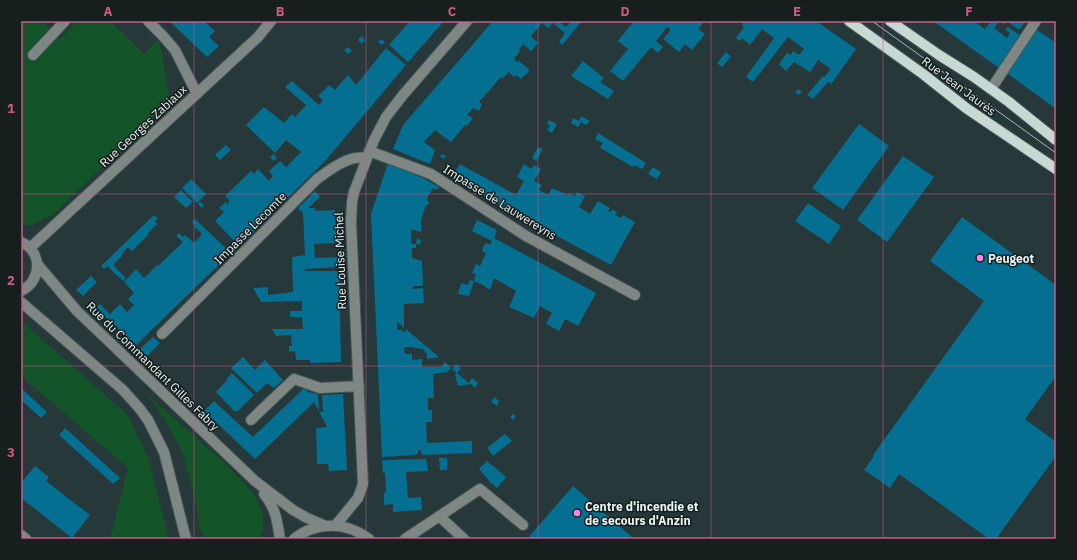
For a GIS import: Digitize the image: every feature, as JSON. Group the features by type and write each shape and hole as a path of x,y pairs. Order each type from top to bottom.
{"main road":[{"name":"Rue Jean Jaurès","path":"849,21 923,74 975,115 1056,169"},
{"name":"Rue Jean Jaurès","path":"893,22 939,55 991,89 1056,140"}],"street":[{"path":"33,55 65,21"},
{"path":"148,21 175,50 197,94"},
{"name":"Rue Georges Zabiaux","path":"30,248 258,37 271,21"},
{"name":"Rue Louise Michel","path":"330,526 358,498 363,484 351,212 354,192 379,129 393,106 467,21"},
{"path":"991,89 1036,21"},
{"name":"Impasse de Lauwereyns","path":"368,155 432,174 526,236 635,295"},
{"name":"Impasse Lecomte","path":"162,334 317,179 334,167 350,159 368,155"},
{"path":"21,242 30,248"},
{"name":"Rue du Commandant Gilles Fabry","path":"30,248 35,254 38,265 77,311 255,481 296,512 330,526"},
{"path":"21,291 32,283 37,273 38,265"},
{"path":"21,302 123,390 148,420 164,452 187,538"},
{"path":"251,420 294,379 320,388 359,386"},
{"name":"Rue du Commandant Gilles Fabry","path":"255,481 273,505 277,516 280,539"},
{"path":"405,539 480,489 523,525"},
{"path":"439,516 464,539"},
{"path":"294,539 310,529 330,526 355,530 369,539"},
{"path":"21,535 26,539"}],"green space":[{"path":"21,21 42,21 60,39 77,21 110,21 144,54 158,40 162,51 170,102 53,215 31,225 21,225"},
{"path":"21,321 127,414 148,457 169,539 110,539 128,468 21,376"},
{"path":"147,394 227,465 254,494 263,513 263,533 258,539 206,539 199,528 196,504 182,451 162,415"}],"building":[{"path":"169,21 204,21 215,31 209,37 219,46 207,57"},
{"path":"410,21 444,21 408,62 389,45"},
{"path":"493,21 558,21 566,27 571,21 582,21 562,45 559,42 565,33 553,23 548,28 542,23 531,36 538,43 531,51 523,44 514,59 530,70 521,79 516,75 514,77 509,72 503,78 501,77 479,102 482,104 479,111 473,108 467,115 473,118 451,142 435,130 424,142 435,150 430,164 393,149 403,125"},
{"path":"634,21 705,21 698,29 705,34 692,50 685,44 679,52 663,39 671,30 667,27 656,41 663,47 658,53 651,47 623,81 610,71 628,49 618,41"},
{"path":"741,21 816,21 856,49 831,84 828,82 813,99 807,95 831,69 818,60 810,72 794,62 786,71 779,64 787,53 791,55 793,51 799,55 804,49 788,37 753,82 746,77 774,38 762,29 750,45 742,38 740,41 736,38 744,27 742,26 743,23"},
{"path":"933,21 976,21 975,22 985,29 991,21 999,21 994,28 1007,38 1010,33 1005,30 1008,27 1024,38 1002,70"},
{"path":"1000,21 1007,21 1004,24"},
{"path":"1007,21 1026,21 1019,30"},
{"path":"1033,27 1056,43 1056,109 1004,71"},
{"path":"362,36 365,41 361,44 358,39"},
{"path":"381,39 385,42 382,45 378,42"},
{"path":"348,47 352,51 348,54 344,50"},
{"path":"386,48 406,65 326,160 239,246 215,221 224,212 219,208 226,202 228,205 229,200 225,196 251,171 254,174 258,169 269,181 273,176 269,171 280,161 286,167 301,152 286,140 275,153 246,125 264,107 284,123 292,114 295,117 306,105 285,87 292,81 319,105 323,100 318,96 329,85 335,90 348,75 356,85"},
{"path":"726,52 731,56 722,67 717,63"},
{"path":"583,61 604,78 600,82 614,91 608,99 571,76"},
{"path":"798,89 802,92 799,95 795,92"},
{"path":"581,116 590,121 586,125 581,122 578,127 571,123 573,118 579,121"},
{"path":"549,120 557,124 552,133 547,130 550,126 547,124"},
{"path":"859,124 889,146 843,210 812,188"},
{"path":"598,133 646,163 642,169 634,165 633,167 600,148 603,143 595,139"},
{"path":"226,145 231,150 220,160 215,155"},
{"path":"538,147 543,149 536,161 532,158"},
{"path":"274,154 277,158 274,161 270,157"},
{"path":"442,154 446,156 444,159 440,157"},
{"path":"903,156 934,177 887,242 857,220"},
{"path":"388,163 425,179 439,187 437,190 433,188 428,196 427,201 429,202 428,205 426,205 421,220 421,232 411,229 411,244 416,244 416,248 412,248 412,258 422,261 423,286 413,286 413,289 423,288 424,303 404,304 404,328 397,321 397,330 403,330 402,333 407,330 439,357 427,359 427,354 423,349 404,347 405,354 412,354 412,360 422,359 422,367 441,367 445,362 451,368 447,372 433,374 434,398 428,398 428,410 432,410 432,422 426,422 427,443 472,441 472,453 422,455 421,450 418,450 418,454 415,455 382,457 371,214"},
{"path":"460,164 516,195 524,181 517,177 524,164 531,169 534,165 541,169 534,181 542,185 539,190 548,195 552,188 568,195 569,193 575,196 577,192 585,196 579,207 590,214 598,201 610,208 608,211 611,212 612,209 617,212 615,215 621,218 623,215 635,222 611,265 508,210 452,177"},
{"path":"653,167 661,172 657,179 648,174"},
{"path":"191,179 206,194 197,203 182,188"},
{"path":"181,190 193,202 186,208 174,197"},
{"path":"315,191 320,197 308,208 315,208 315,211 335,210 337,243 314,244 315,258 338,257 338,267 305,269 305,271 339,271 341,362 310,363 310,360 296,360 295,351 289,352 289,346 292,346 291,335 276,336 272,329 303,329 302,317 290,317 290,311 302,311 302,301 261,302 253,288 268,287 268,295 293,292 292,257 305,255 303,213 298,208"},
{"path":"200,202 204,205 202,208 198,204"},
{"path":"808,203 841,226 829,244 795,221"},
{"path":"154,215 158,219 155,221 157,224 148,233 149,234 132,251 128,247 113,265 126,278 123,281 107,266 104,269 101,266"},
{"path":"962,217 1056,285 1056,376 1025,419 1056,442 1056,456 996,539 989,539 899,474 890,488 864,470 874,456 873,455 984,301 930,261"},
{"path":"195,219 231,253 136,345 96,308 100,304 110,314 120,304 127,312 134,305 128,299 134,293 124,282 136,269 144,278 157,265 158,266 183,242 176,236 179,233 183,237 185,235 194,243 202,234 192,222"},
{"path":"477,220 497,230 494,238 596,293 578,326 565,319 559,331 546,324 552,313 540,306 534,318 509,307 516,291 494,278 490,290 474,281 476,274 472,273 476,264 480,266 486,253 482,251 483,247 486,243 490,245 492,241 472,231"},
{"path":"417,238 421,240 420,245 416,244"},
{"path":"91,276 97,282 83,296 76,290"},
{"path":"470,280 474,281 469,296 458,294 461,283 468,285"},
{"path":"153,337 160,343 147,356 140,349"},
{"path":"243,357 255,370 265,360 283,380 274,388 267,383 257,393 231,368"},
{"path":"456,364 461,368 457,373 452,369"},
{"path":"232,373 254,395 238,411 234,411 216,392"},
{"path":"457,373 469,383 472,378 478,383 475,388 471,384 458,386 455,374"},
{"path":"305,387 308,392 318,394 319,412 314,402 255,459 204,411 214,401 253,437"},
{"path":"21,388 47,412 41,418 21,400"},
{"path":"343,394 347,470 329,471 328,464 317,464 316,428 327,427 319,412 323,412 322,395"},
{"path":"494,397 499,401 497,406 491,402"},
{"path":"513,414 516,416 513,420 510,417"},
{"path":"65,428 120,478 113,484 59,435"},
{"path":"505,434 512,441 493,456 487,448"},
{"path":"439,458 447,458 447,470 440,470"},
{"path":"426,459 428,471 406,472 408,498 421,497 422,510 393,512 393,504 384,505 384,493 386,492 385,473 383,473 382,460"},
{"path":"487,461 506,477 497,488 479,469"},
{"path":"35,466 49,477 46,481 90,515 72,538 21,498 21,483"},
{"name":"Centre d'incendie et de secours d'Anzin","path":"573,486 634,539 527,539"}],"tram line":[{"path":"872,21 1056,153"}],"place":[{"name":"Peugeot","path":"980,258"},
{"name":"Centre d'incendie et de secours d'Anzin","path":"577,513"}]}
